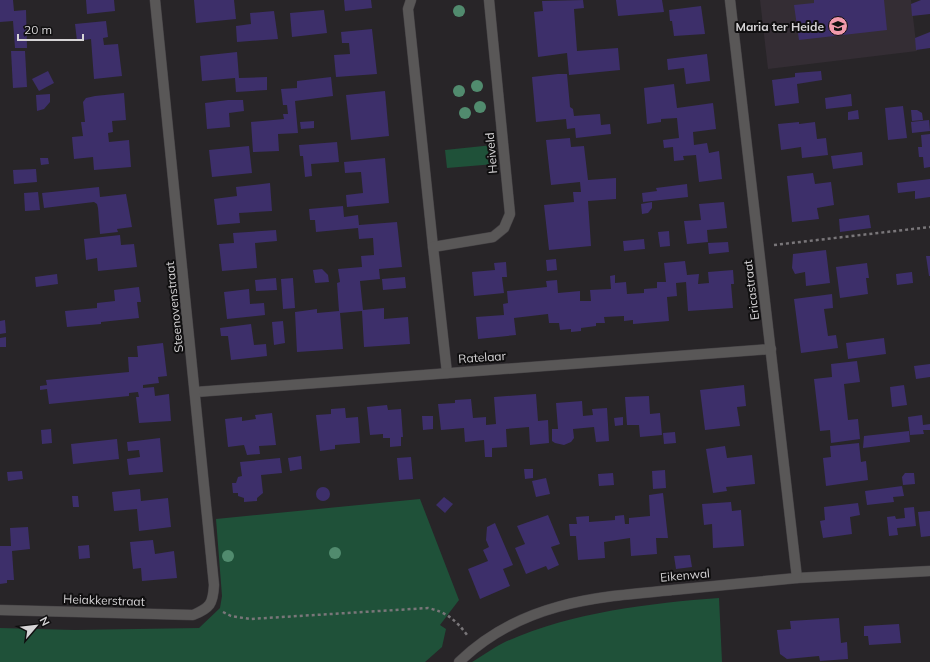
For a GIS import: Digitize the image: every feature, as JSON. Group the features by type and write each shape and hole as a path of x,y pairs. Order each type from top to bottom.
{"street":[{"name":"Steenovenstraat","path":"155,0 196,392 214,585 213,599 206,610"},
{"path":"411,0 408,9 447,373"},
{"name":"Heiveld","path":"434,247 493,236 504,228 510,214 490,0"},
{"name":"Ericastraat","path":"730,0 797,578"},
{"name":"Ratelaar","path":"196,392 771,349"},
{"name":"Eikenwal","path":"459,662 475,646 504,628 555,606 605,596 797,578 930,571"},
{"name":"Heiakkerstraat","path":"0,610 193,615 206,610"}],"path":[{"path":"759,247 930,227"},
{"path":"206,610 250,618 428,608 442,611 456,620 475,646"}],"shaded area":[{"name":"Maria ter Heide","path":"760,0 911,0 917,51 768,69"}],"green space":[{"path":"493,145 495,164 447,168 445,150"},
{"path":"420,499 459,600 440,625 446,629 442,647 425,662 0,662 0,628 75,630 199,628 220,608 222,596 216,519"},
{"path":"719,598 722,662 472,662 503,643 554,624 581,617 609,611 665,603"}],"building":[{"path":"0,0 13,0 14,11 26,10 27,48 15,48 13,21 0,22"},
{"path":"86,0 114,0 115,11 87,14"},
{"path":"194,0 234,0 236,19 196,23"},
{"path":"344,0 371,0 372,8 345,11"},
{"path":"583,0 584,8 574,9 577,51 618,48 620,70 569,75 567,53 538,57 534,12 543,11 542,1"},
{"path":"616,0 662,0 664,12 618,16"},
{"path":"814,0 884,0 887,30 799,40 794,5 814,3"},
{"path":"921,0 930,0 930,14 912,16 911,4"},
{"path":"701,6 705,34 674,36 669,10"},
{"path":"324,10 327,33 292,37 290,13"},
{"path":"274,11 278,39 237,42 236,26 251,24 250,13"},
{"path":"106,21 108,37 103,38 104,45 118,44 122,76 94,79 91,39 77,41 75,24"},
{"path":"372,29 377,74 336,77 334,55 350,54 349,43 342,43 341,32"},
{"path":"930,32 930,48 916,50 915,38"},
{"path":"11,51 25,51 27,87 13,88"},
{"path":"237,52 239,78 267,77 267,90 236,92 235,78 202,81 200,56"},
{"path":"707,54 710,81 686,84 684,68 668,70 667,59"},
{"path":"48,71 54,83 39,91 32,79"},
{"path":"821,71 822,80 797,84 799,103 775,106 772,80 795,77 795,73"},
{"path":"567,74 570,107 573,109 574,116 600,114 601,125 610,124 611,134 576,138 575,128 567,129 566,119 536,122 532,77"},
{"path":"331,77 333,96 295,101 298,133 278,134 279,151 253,152 251,122 284,119 283,114 288,114 287,105 283,105 281,89 297,88 297,81"},
{"path":"674,84 677,108 713,103 716,129 693,132 694,145 707,143 709,153 719,151 722,179 699,182 696,155 683,156 684,160 674,161 673,147 664,148 663,140 679,138 677,118 661,119 661,122 647,124 644,88"},
{"path":"385,91 389,136 351,140 346,95"},
{"path":"124,93 126,120 112,121 113,132 108,133 109,142 129,140 131,167 94,170 93,157 74,159 72,137 83,136 81,122 85,122 83,102 86,98"},
{"path":"50,94 50,102 44,109 37,111 36,95"},
{"path":"851,94 852,106 826,109 825,98"},
{"path":"243,100 244,111 229,113 230,127 207,129 205,103"},
{"path":"903,106 907,138 888,140 885,108"},
{"path":"858,110 859,119 848,120 848,112"},
{"path":"911,110 917,110 922,113 923,120 912,121"},
{"path":"929,120 930,131 912,133 911,122"},
{"path":"314,121 314,128 301,129 300,122"},
{"path":"799,122 799,124 815,122 817,139 826,138 828,155 802,158 801,147 781,150 778,124"},
{"path":"930,134 930,167 924,168 923,157 919,157 918,147 922,147 921,135"},
{"path":"570,138 571,147 584,146 588,180 616,178 616,199 588,201 591,246 549,250 544,205 574,202 573,192 581,192 580,182 551,185 546,140"},
{"path":"337,142 339,162 311,164 312,176 305,177 303,156 300,156 299,145"},
{"path":"249,146 252,173 212,177 209,150"},
{"path":"862,152 863,165 833,169 831,156"},
{"path":"40,158 48,158 49,164 41,165"},
{"path":"385,158 389,203 347,207 346,195 363,193 361,172 345,173 344,162"},
{"path":"36,169 37,182 14,184 13,170"},
{"path":"813,173 815,184 831,182 834,205 817,208 819,219 792,222 787,176"},
{"path":"930,179 930,197 915,199 915,191 898,193 897,183"},
{"path":"270,183 272,211 239,213 240,223 217,225 214,199 237,196 236,187"},
{"path":"687,184 688,197 643,202 642,193 657,191 656,188"},
{"path":"99,187 100,197 126,194 132,227 117,229 118,232 100,234 98,208 97,204 94,202 44,208 42,193"},
{"path":"38,192 40,210 25,211 24,193"},
{"path":"652,202 652,208 648,213 642,214 641,204"},
{"path":"724,202 727,228 707,230 708,242 687,244 684,221 701,220 699,204"},
{"path":"343,206 344,217 358,215 359,225 397,222 402,267 379,269 380,279 360,281 363,310 384,308 384,319 408,317 410,344 364,347 362,311 340,313 343,349 297,352 295,312 317,309 317,313 339,311 337,283 340,282 338,269 362,267 361,256 374,255 373,238 359,239 358,228 316,232 315,220 310,220 309,209"},
{"path":"869,215 871,228 840,232 839,219"},
{"path":"276,230 277,241 255,243 257,268 222,271 219,244 234,243 233,233"},
{"path":"669,231 670,246 660,247 658,232"},
{"path":"120,235 121,245 134,244 137,267 98,271 97,258 86,260 84,239"},
{"path":"644,239 645,249 624,251 623,241"},
{"path":"728,242 729,252 709,254 708,243"},
{"path":"826,250 830,283 806,286 805,272 795,274 792,268 793,254"},
{"path":"926,256 930,256 930,276 929,276"},
{"path":"556,259 557,270 547,271 546,260"},
{"path":"685,261 687,275 699,274 698,284 709,283 708,272 733,270 734,284 731,284 733,308 688,311 686,282 676,283 677,296 667,297 669,321 633,324 633,320 624,321 624,316 604,317 605,323 596,323 596,326 581,328 581,331 571,332 571,329 560,330 559,323 549,323 548,314 514,318 516,335 478,339 476,317 504,315 503,304 508,303 507,291 547,287 546,281 557,280 558,293 580,291 580,301 591,301 590,290 611,289 610,276 615,275 615,283 626,282 627,294 644,293 644,289 657,288 657,282 666,282 664,263"},
{"path":"506,262 507,277 502,277 504,293 474,296 472,272 495,270 494,263"},
{"path":"867,263 869,278 866,278 868,294 840,298 836,267"},
{"path":"322,269 328,275 329,282 315,283 313,270"},
{"path":"912,272 913,283 897,285 896,274"},
{"path":"57,274 58,284 36,287 35,277"},
{"path":"405,277 406,288 383,290 382,279"},
{"path":"276,278 277,290 256,291 255,280"},
{"path":"293,278 295,308 283,309 281,279"},
{"path":"139,287 141,302 137,302 139,318 101,322 101,324 67,327 65,311 97,308 97,303 115,301 114,290"},
{"path":"249,289 250,304 264,303 265,315 227,319 224,292"},
{"path":"832,294 833,308 824,309 828,336 836,335 838,348 801,353 794,299"},
{"path":"5,320 6,333 0,334 0,321"},
{"path":"283,321 285,343 274,345 272,322"},
{"path":"251,324 254,345 266,344 267,356 231,360 228,336 221,336 220,328"},
{"path":"6,337 6,347 0,347 0,338"},
{"path":"884,338 886,354 848,359 846,343"},
{"path":"163,343 167,376 158,377 159,383 143,385 143,388 154,387 155,396 169,394 171,421 139,423 136,397 139,397 138,392 129,393 129,396 49,404 47,389 40,390 40,386 47,385 46,380 129,372 128,357 138,357 137,346"},
{"path":"857,361 860,382 844,384 848,420 858,419 860,439 831,443 830,430 820,431 814,379 832,377 831,364"},
{"path":"930,364 930,377 916,379 914,366"},
{"path":"744,385 746,406 737,407 740,426 705,430 700,390"},
{"path":"904,385 907,405 892,407 890,387"},
{"path":"536,394 538,421 548,420 549,443 530,445 529,427 506,429 507,447 492,448 492,457 485,457 484,440 465,442 464,428 441,430 438,404 455,403 455,400 471,399 473,418 486,417 486,425 496,424 494,397"},
{"path":"649,396 650,414 660,413 662,435 640,437 639,425 627,425 625,397"},
{"path":"582,401 583,416 593,415 592,409 607,408 609,441 596,442 594,427 573,429 574,438 571,442 564,445 552,441 552,429 558,429 556,403"},
{"path":"387,405 388,410 401,409 403,437 401,437 401,446 390,447 390,438 383,438 383,434 370,435 367,407"},
{"path":"345,408 346,418 358,417 360,443 335,445 335,449 320,451 316,415 331,414 331,409"},
{"path":"272,413 276,445 259,446 260,454 247,455 244,445 228,447 225,419 242,417 242,421 256,419 255,415"},
{"path":"922,415 923,425 930,424 930,430 923,430 924,434 910,435 908,417"},
{"path":"422,416 433,416 433,429 423,430"},
{"path":"623,417 623,425 615,426 614,418"},
{"path":"51,429 52,443 42,444 41,430"},
{"path":"909,431 910,442 863,448 864,436"},
{"path":"675,432 676,443 664,444 663,433"},
{"path":"160,438 163,472 129,475 127,459 140,457 139,450 128,451 127,442"},
{"path":"117,439 119,459 73,464 71,444"},
{"path":"859,443 861,462 866,461 868,480 826,486 823,458 831,457 830,446"},
{"path":"725,446 727,458 752,455 755,484 726,487 727,491 713,493 706,449"},
{"path":"301,456 302,469 290,471 288,458"},
{"path":"411,457 413,479 399,480 397,458"},
{"path":"280,458 282,473 261,475 263,493 257,498 257,501 244,502 244,498 238,496 238,493 233,493 232,483 236,483 238,477 242,476 240,462"},
{"path":"524,469 533,469 533,478 525,479"},
{"path":"665,470 666,488 653,489 652,471"},
{"path":"22,471 23,479 8,481 7,472"},
{"path":"613,473 614,485 599,486 598,474"},
{"path":"905,473 914,473 915,484 903,485 902,477"},
{"path":"546,478 550,494 536,497 532,481"},
{"path":"902,486 904,496 893,497 894,502 867,505 865,491"},
{"path":"323,487 328,489 330,494 328,499 323,501 318,499 316,494 318,489"},
{"path":"140,489 141,501 168,498 171,527 139,531 137,509 114,511 112,492"},
{"path":"663,493 668,538 656,538 657,554 631,556 630,538 604,542 605,558 578,560 576,536 570,536 569,524 577,524 576,517 589,516 589,522 615,520 615,516 624,515 625,524 629,524 629,518 650,516 649,495"},
{"path":"72,496 78,496 79,507 73,507"},
{"path":"444,497 453,504 445,513 436,505"},
{"path":"731,502 732,511 741,510 744,546 713,548 712,524 704,525 702,504"},
{"path":"858,503 860,515 850,517 852,534 823,538 820,521 825,520 824,507"},
{"path":"914,507 916,526 897,528 898,535 889,536 887,517 895,516 896,519 905,518 904,508"},
{"path":"930,511 930,536 921,537 918,512"},
{"path":"548,515 560,544 551,547 559,565 548,570 546,566 526,574 515,548 525,544 517,526"},
{"path":"495,523 513,565 503,569 510,586 480,599 468,569 488,561 483,550 489,547 486,540 487,527"},
{"path":"28,527 30,549 12,551 14,580 7,580 7,583 0,584 0,546 11,546 10,528"},
{"path":"153,540 155,554 174,551 177,578 142,581 141,568 133,569 130,542"},
{"path":"89,545 90,558 79,559 78,546"},
{"path":"690,555 692,567 676,569 674,556"},
{"path":"839,618 841,643 847,642 848,659 820,661 819,656 787,659 780,654 777,630 791,629 790,621"},
{"path":"899,624 901,643 869,645 868,636 864,636 864,626"}],"place":[{"name":"Maria ter Heide","path":"838,26"}]}
